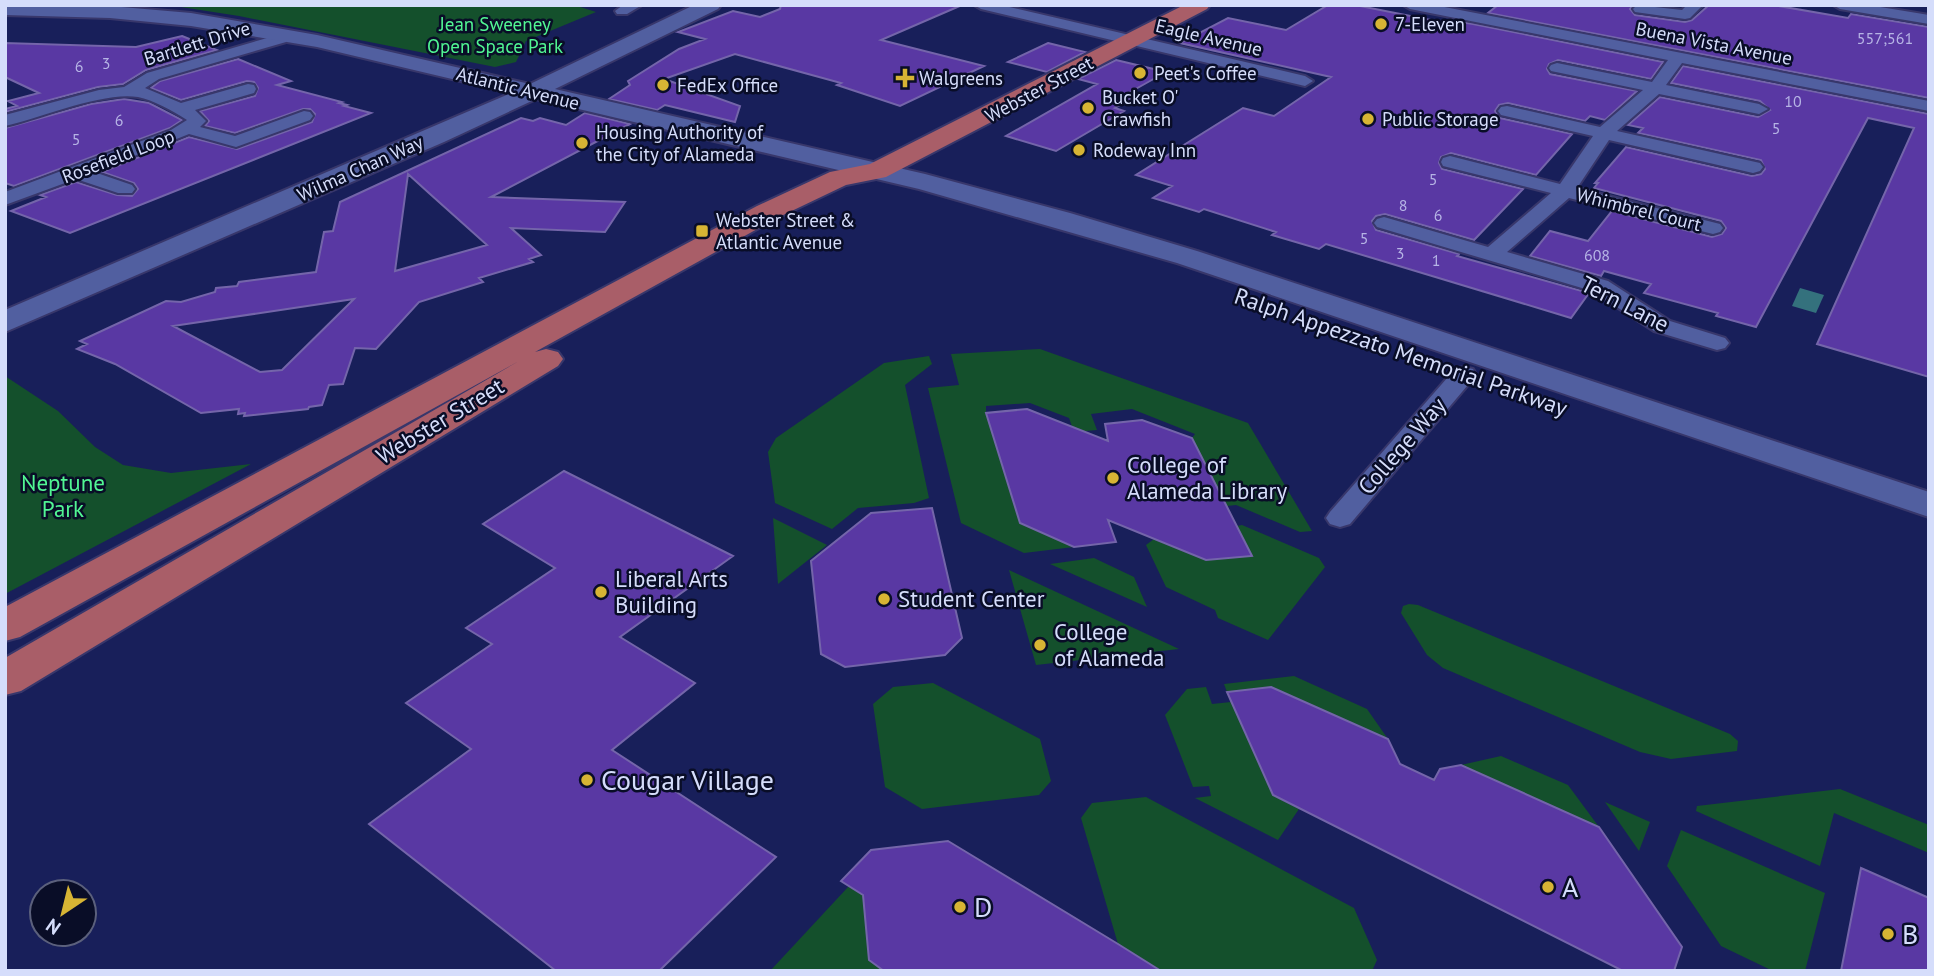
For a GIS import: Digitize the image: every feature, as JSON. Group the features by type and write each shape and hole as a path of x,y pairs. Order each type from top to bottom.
{"main road":[{"name":"Webster Street","path":"5,679 548,358 862,178 1200,5"},
{"name":"Webster Street","path":"5,626 767,212 862,178"}],"street":[{"name":"Wilma Chan Way","path":"5,322 93,281 275,205 507,93 626,26 679,5"},
{"name":"Wilma Chan Way","path":"5,302 625,44 711,5"},
{"name":"Eagle Avenue","path":"981,5 1305,81"},
{"name":"Buena Vista Avenue","path":"1410,5 1929,106"},
{"path":"1640,9 1685,15 1696,5"},
{"path":"1840,5 1872,8 1929,20"},
{"name":"Atlantic Avenue","path":"5,9 156,15 211,23 281,39 317,41 507,93 862,178"},
{"name":"Bartlett Drive","path":"5,121 83,99 129,91 146,79 281,39"},
{"path":"157,55 186,67"},
{"path":"1492,254 1564,191 1604,133 1656,88 1678,57"},
{"path":"1557,68 1759,109"},
{"path":"62,89 83,99"},
{"path":"180,109 248,89"},
{"name":"Rosefield Loop","path":"5,199 188,129 197,121 180,109 145,93 129,91"},
{"name":"Atlantic Avenue","path":"507,93 862,178"},
{"path":"1507,111 1753,167"},
{"path":"37,112 57,122"},
{"path":"188,129 236,142 304,116"},
{"name":"Whimbrel Court","path":"1450,162 1713,228"},
{"path":"75,172 125,189"},
{"name":"Ralph Appezzato Memorial Parkway","path":"862,178 1465,374 1929,533"},
{"name":"Ralph Appezzato Memorial Parkway","path":"862,178 990,199 1187,257 1929,505"},
{"name":"Tern Lane","path":"1384,223 1600,286 1662,326 1717,343"},
{"name":"College Way","path":"1340,519 1465,374"}],"green space":[{"name":"Jean Sweeney Open Space Park","path":"168,5 574,5 596,12 526,41 516,62 495,67 239,16"},
{"path":"1040,349 1248,423 1312,531 1300,532 1236,505 1227,506 1192,438 1195,434 1132,409 1091,414 1097,430 1074,432 1069,418 1030,403 986,406 986,413 1020,523 1074,547 1024,553 961,523 928,388 959,385 951,354"},
{"path":"929,356 932,364 905,385 929,498 914,503 858,508 832,529 775,503 768,452 776,438 884,363"},
{"name":"Neptune Park","path":"5,376 58,411 95,447 123,465 171,473 251,464 5,594"},
{"path":"773,518 827,545 778,584"},
{"path":"1242,525 1319,558 1325,567 1268,640 1218,618 1215,610 1166,587 1146,545 1154,539 1206,560 1252,556 1237,526"},
{"path":"1094,558 1134,577 1147,607 1050,564"},
{"path":"1009,570 1179,649 1036,665"},
{"path":"1418,605 1730,734 1738,741 1737,751 1671,759 1640,752 1443,668 1427,655 1401,613 1403,606"},
{"path":"1294,676 1367,709 1388,739 1271,687 1227,692 1224,684"},
{"path":"933,683 1040,739 1051,781 1039,795 922,809 885,787 873,704 893,687"},
{"path":"1206,687 1212,704 1231,702 1273,795 1299,809 1278,840 1195,798 1211,796 1209,786 1193,787 1165,715 1187,689"},
{"path":"1501,756 1568,785 1599,827 1461,765"},
{"path":"1840,789 1929,825 1929,853 1834,813 1820,866 1696,811 1697,806"},
{"path":"1146,797 1354,908 1377,960 1372,971 1162,971 1118,944 1081,818 1092,803"},
{"path":"1605,802 1650,822 1639,851"},
{"path":"1681,830 1825,893 1805,971 1773,971 1721,946 1667,866"},
{"path":"849,886 863,895 869,960 884,971 770,971"}],"shaded area":[{"path":"1800,288 1824,295 1816,313 1792,306"}],"building":[{"path":"781,5 962,5 881,40 984,66 900,106 837,85 841,83 735,54 664,79 740,106 735,122 665,105 657,110 609,99 630,85 628,81 679,49 705,39 678,32 733,11 760,17 780,9"},
{"path":"1328,5 1355,5 1456,25 1460,22 1473,24 1663,62 1651,79 1558,60 1549,64 1547,69 1550,74 1637,91 1605,120 1590,116 1585,121 1508,103 1499,105 1495,111 1500,118 1572,134 1536,175 1451,153 1441,157 1439,163 1442,169 1523,189 1474,240 1385,214 1376,216 1372,221 1376,230 1589,293 1571,318 1326,244 1319,249 1272,235 1276,232 1204,209 1199,212 1153,198 1172,186 1136,175 1243,108 1274,116 1331,77 1180,43 1228,18 1286,30"},
{"path":"1498,5 1633,5 1630,9 1635,15 1685,22 1692,20 1709,5 1773,5 1848,18 1851,14 1929,27 1929,98 1488,13"},
{"path":"182,36 217,50 146,70 123,84 98,87 5,112 5,109 17,106 8,101 39,93 5,77 5,43 136,47"},
{"path":"1048,43 1085,52 1047,72 1008,62"},
{"path":"238,59 291,81 277,85 342,102 339,103 371,113 70,233 11,211 46,197 40,195 76,182 117,195 132,196 138,189 134,183 102,172 189,137 237,149 312,122 315,114 310,109 303,109 235,133 205,126 209,121 200,111 255,96 258,88 254,82 247,81 181,100 151,88 160,81"},
{"path":"1116,60 1166,72 1125,95 1131,99 1115,108 1124,111 1056,151 1006,136 1097,84 1078,79"},
{"path":"1683,66 1929,114 1929,377 1817,344 1914,128 1868,118 1756,327 1716,316 1718,313 1644,293 1651,284 1604,271 1601,276 1530,256 1550,231 1588,241 1612,211 1712,237 1722,234 1726,228 1721,221 1594,188 1598,183 1595,183 1626,147 1752,176 1761,174 1765,169 1761,160 1638,133 1643,128 1628,125 1660,97 1758,117 1770,110 1760,101 1671,83"},
{"path":"124,99 149,103 182,120 170,128 14,186 5,183 5,128 91,104"},
{"path":"585,113 630,124 491,197 625,202 605,232 511,228 541,255 529,259 533,262 479,278 483,282 419,302 376,349 355,348 343,384 329,385 322,405 244,416 245,413 238,414 239,409 201,413 115,364 77,349 87,344 80,341 166,301 181,302 215,292 216,288 237,286 239,282 316,272 324,232 333,231 340,202 521,118 533,121 540,118 566,125","holes":["408,174 430,194 487,245 395,271","354,299 282,370 260,372 173,326"]},
{"path":"1027,409 1108,441 1105,424 1142,420 1192,438 1252,556 1206,560 1108,520 1116,542 1074,547 1020,523 986,413"},
{"path":"564,471 733,556 620,637 695,683 612,750 776,857 659,971 556,971 369,824 471,749 406,703 492,644 466,628 555,568 483,524"},
{"name":"Student Center","path":"932,508 962,638 945,655 845,667 821,654 811,561 871,513"},
{"name":"A","path":"1271,687 1388,739 1400,764 1434,780 1440,769 1461,765 1599,827 1682,947 1674,971 1623,971 1273,795 1227,692"},
{"name":"D","path":"948,841 1161,971 884,971 869,960 863,895 841,881 871,850"},
{"name":"B","path":"1861,868 1929,898 1929,971 1841,971"}],"place":[{"name":"7-Eleven","path":"1381,24"},
{"name":"Peet's Coffee","path":"1140,73"},
{"name":"Walgreens","path":"905,78"},
{"name":"FedEx Office","path":"663,85"},
{"name":"Bucket O' Crawfish","path":"1088,108"},
{"name":"Public Storage","path":"1368,119"},
{"name":"Housing Authority of the City of Alameda","path":"582,143"},
{"name":"Rodeway Inn","path":"1079,150"},
{"name":"Webster Street & Atlantic Avenue","path":"702,231"},
{"name":"College of Alameda Library","path":"1113,478"},
{"name":"Liberal Arts Building","path":"601,592"},
{"name":"Student Center","path":"884,599"},
{"name":"College of Alameda","path":"1040,645"},
{"name":"Cougar Village","path":"587,780"},
{"name":"A","path":"1548,887"},
{"name":"D","path":"960,907"},
{"name":"B","path":"1888,934"}]}
